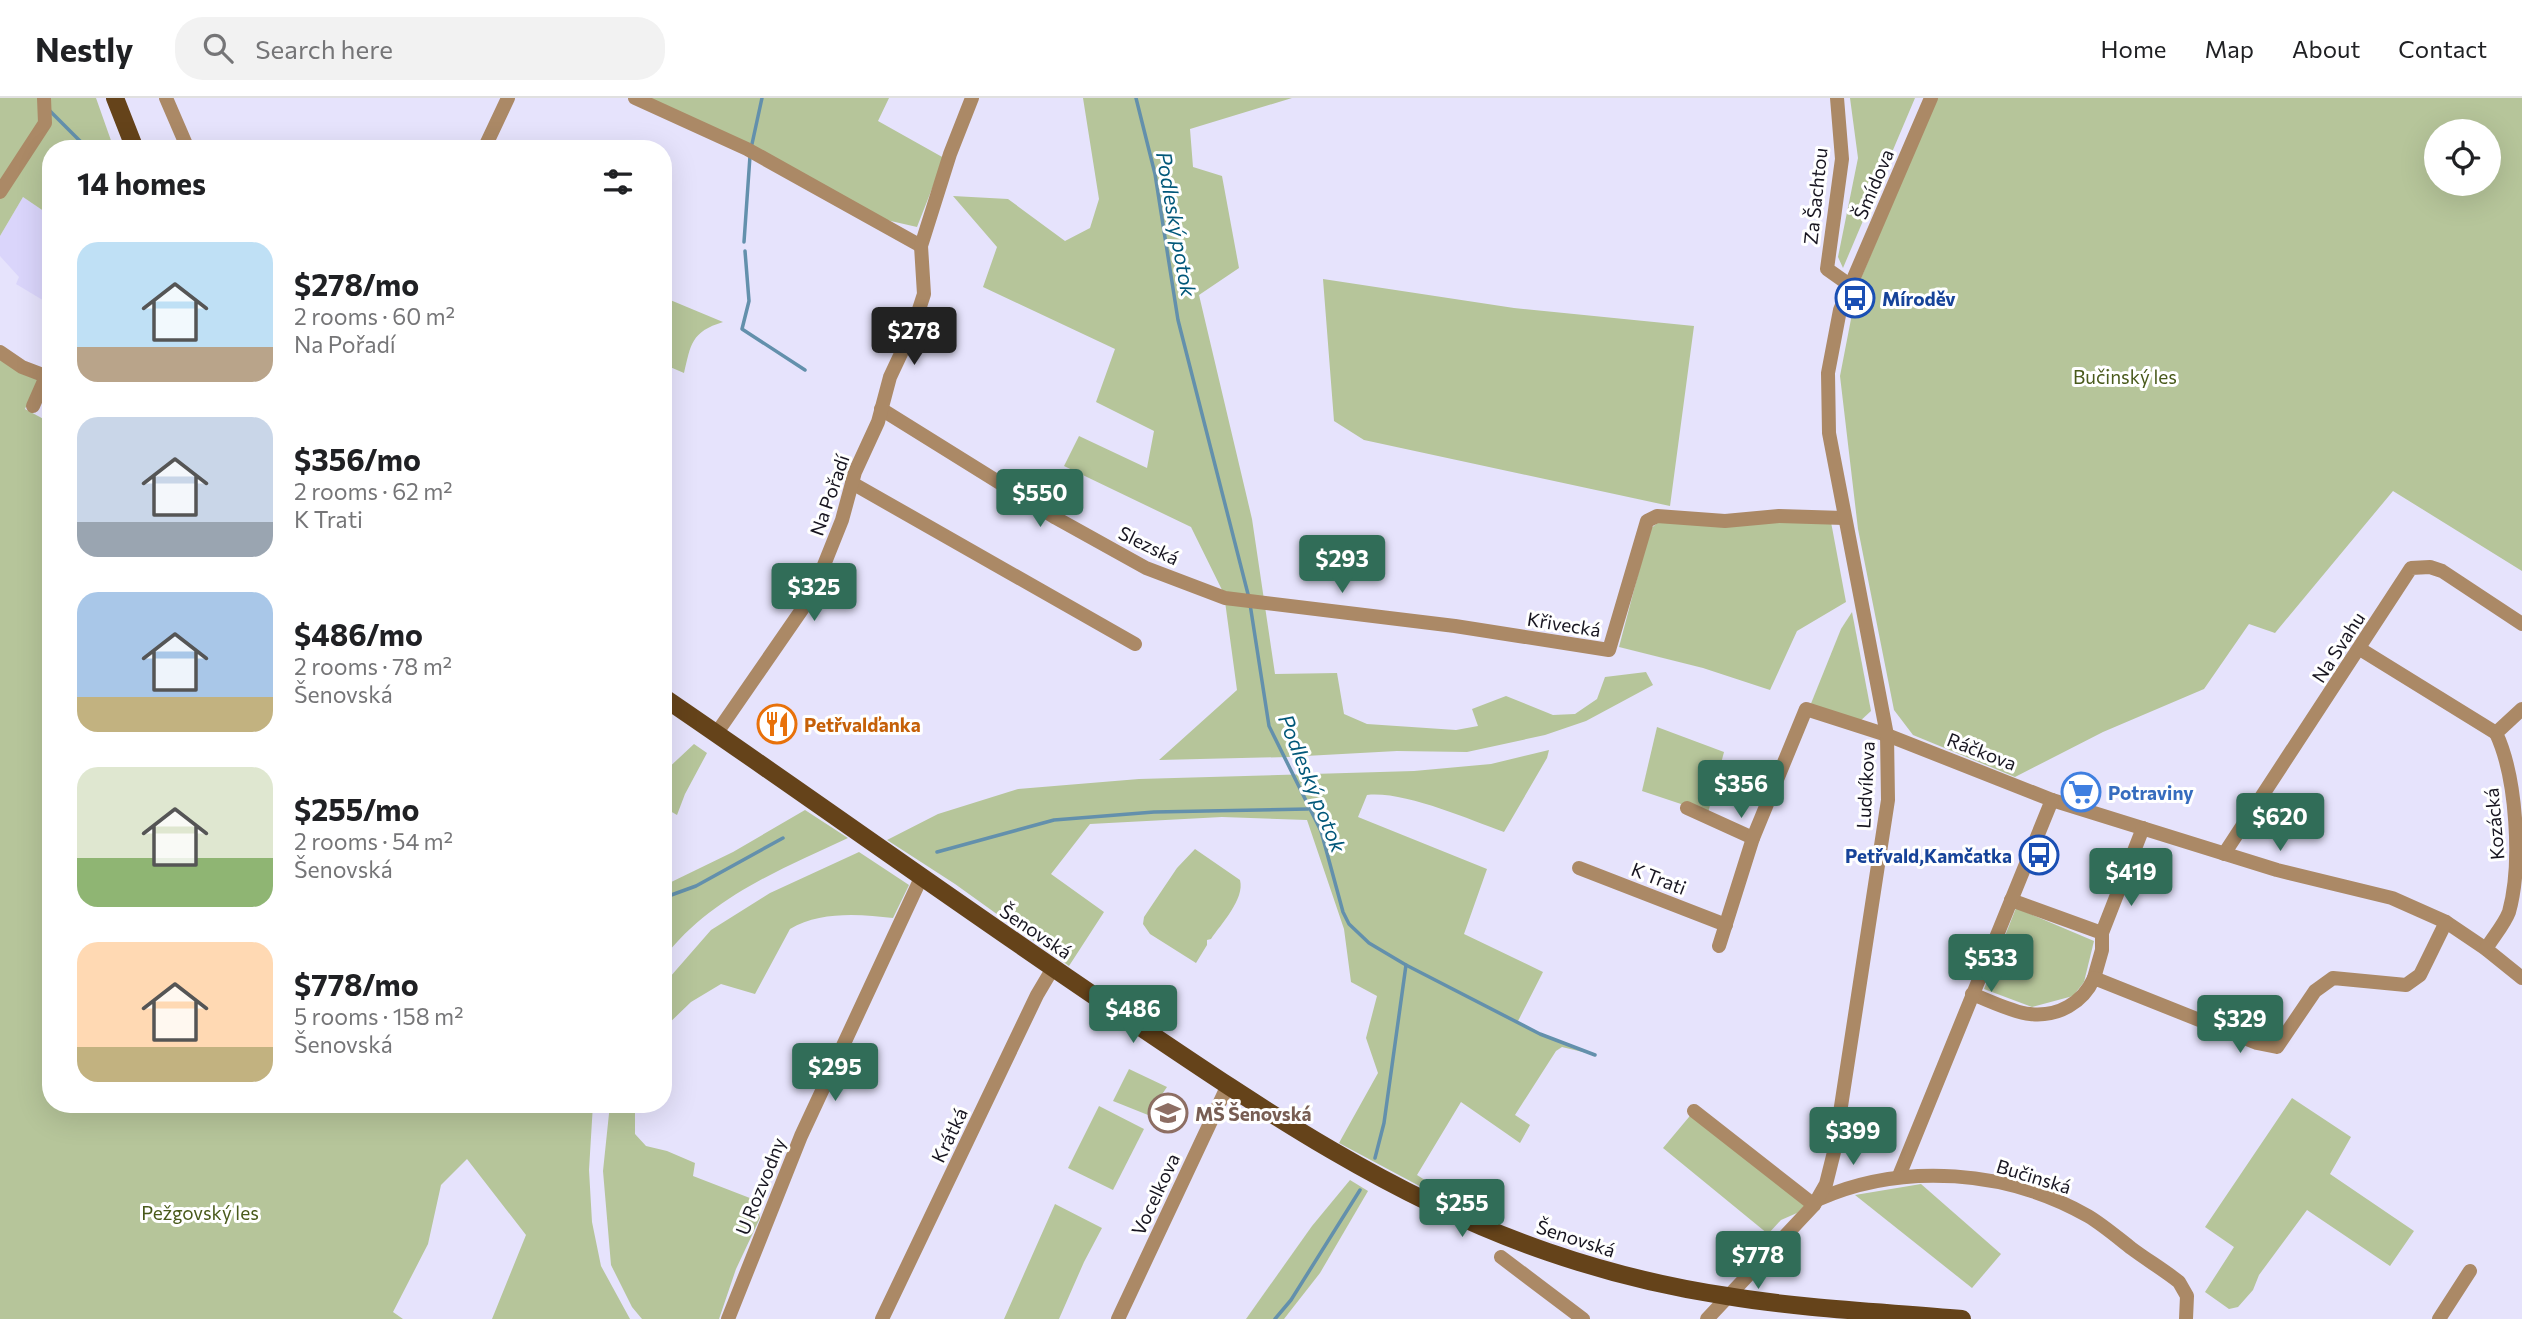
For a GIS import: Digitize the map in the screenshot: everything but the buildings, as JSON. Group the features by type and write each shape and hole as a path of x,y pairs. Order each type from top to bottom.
{"main road":[{"path":"116,98 132,140"},
{"name":"Šenovská","path":"672,703 921,878 1228,1086 1369,1173 1451,1214 1534,1247 1607,1270 1728,1297 1962,1319"}],"street":[{"path":"0,192 44,123 44,98"},
{"path":"166,98 184,140"},
{"path":"488,140 508,98"},
{"path":"635,98 747,149 921,246"},
{"name":"Na Pořadí","path":"716,734 812,594 842,520 852,483 881,410 890,377 913,328 924,294 921,246 950,154 972,98"},
{"name":"Za Šachtou","path":"1837,98 1842,159 1826,269 1851,286"},
{"name":"Šmídova","path":"1851,286 1931,98"},
{"name":"Ludvíkova","path":"1707,1319 1816,1202 1828,1177 1888,800 1887,735 1829,433 1828,373 1840,310 1851,286"},
{"path":"0,352 22,367 42,372"},
{"path":"33,407 42,386"},
{"name":"Slezská","path":"881,410 1056,518 1146,568 1225,598"},
{"path":"852,483 1135,644"},
{"name":"Křivecká","path":"1225,598 1455,626 1609,650 1647,521 1657,516 1725,521 1779,516 1844,518"},
{"name":"Na Svahu","path":"2224,854 2411,568 2430,567 2442,571 2522,624"},
{"path":"2360,649 2496,733 2522,709"},
{"name":"Ráčkova","path":"1753,838 1806,709 1887,735 2052,800 2277,870 2392,898 2446,922 2522,978"},
{"name":"Kozácká","path":"2486,949 2508,914 2516,882 2518,855 2517,823 2508,768 2504,749 2496,733"},
{"path":"1899,1176 2052,800"},
{"path":"1687,808 1753,838 1719,946"},
{"path":"1972,994 2030,1014 2057,1011 2076,1003 2088,990 2094,978 2102,950 2102,933 2143,828"},
{"name":"K Trati","path":"1579,868 1726,925"},
{"name":"U Rozvodny","path":"728,1319 801,1136 921,878"},
{"path":"2011,900 2102,933"},
{"path":"2094,978 2257,1043 2277,1047 2315,991 2333,978 2406,985 2420,975 2446,922"},
{"name":"Krátká","path":"883,1319 1037,995 1053,968"},
{"name":"Vocelkova","path":"1118,1319 1228,1086"},
{"path":"1694,1111 1816,1202"},
{"name":"Bučinská","path":"1816,1202 1856,1184 1899,1176 1950,1177 1990,1182 2043,1195 2087,1215 2179,1282 2187,1296 2186,1319"},
{"path":"1501,1257 1583,1319"},
{"path":"2439,1319 2470,1271"}],"shaded area":[{"path":"23,197 42,210 42,300 16,284 19,277 0,256 0,236"}],"green space":[{"path":"0,98 96,98 111,140 42,140 42,210 23,197 0,236"},
{"path":"646,98 889,98 878,121 944,158 917,227 882,219"},
{"path":"1083,98 1292,98 1190,129 1193,167 1222,176 1239,268 1199,295 1252,519 1275,674 1337,673 1344,714 1367,724 1456,730 1478,726 1472,709 1506,696 1553,715 1575,714 1597,699 1605,677 1646,672 1653,685 1586,721 1545,735 1467,752 1397,751 1159,760 1237,690 1224,594 1191,527 1064,466 1079,436 1147,468 1154,431 1096,402 1115,349 983,287 997,247 953,196 1008,199 1065,241 1090,228 1099,199"},
{"path":"1850,98 1915,98 1843,268 1838,257 1858,158"},
{"name":"Bučinský les","path":"1936,98 2522,98 2522,571 2393,491 2275,633 2249,624 2204,689 2103,732 2015,777 1913,735 1894,710 1858,529 1840,376 1857,288"},
{"path":"1323,279 1514,308 1694,326 1670,506 1364,440 1334,421"},
{"path":"672,301 723,322 704,330 694,340 684,373 672,368"},
{"name":"Pežgovský les","path":"0,354 38,380 25,409 42,418 42,1113 592,1113 589,1170 592,1222 601,1266 630,1319 492,1319 526,1235 467,1159 441,1185 428,1244 393,1312 403,1319 0,1319"},
{"path":"1660,521 1831,522 1846,602 1797,631 1770,690 1703,668 1619,647 1650,529"},
{"path":"1852,612 1871,711 1858,723 1810,706 1841,629"},
{"path":"1657,727 1724,752 1708,813 1642,791"},
{"path":"694,744 707,753 677,815 672,812 672,765"},
{"path":"1549,750 1504,832 1436,807 1382,795 1367,795 1358,817 1487,869 1464,934 1543,972 1517,1023 1595,1055 1562,1047 1556,1051 1515,1115 1530,1125 1520,1143 1461,1102 1417,1175 1442,1191 1440,1197 1339,1143 1378,1073 1366,1038 1377,996 1351,982 1344,929 1307,820 1222,817 1090,824 1051,874 1104,912 1069,966 955,884 887,840 938,814 1018,789 1139,779 1414,771 1491,764"},
{"path":"805,810 848,838 772,874 724,902 672,948 672,882 733,852"},
{"path":"1195,849 1240,880 1241,887 1236,903 1211,939 1207,940 1207,945 1196,963 1150,934 1143,924 1144,917 1177,868"},
{"path":"859,852 909,885 893,918 840,915 814,919 790,929 755,994 721,984 691,1002 672,1020 672,975 711,930 770,893"},
{"path":"2016,908 2094,941 2084,982 2073,996 2032,1007 1984,989"},
{"path":"1129,1069 1167,1087 1148,1115 1113,1101"},
{"path":"2292,1098 2351,1137 2330,1174 2414,1231 2390,1266 2307,1210 2259,1275 2253,1290 2238,1307 2229,1309 2205,1292 2234,1247 2205,1227"},
{"path":"1099,1106 1144,1129 1113,1190 1068,1168"},
{"path":"1694,1111 1807,1203 1797,1213 1781,1220 1768,1234 1663,1148"},
{"path":"609,1113 635,1113 635,1134 646,1146 667,1151 695,1163 693,1176 755,1200 760,1218 736,1269 719,1319 642,1319 632,1307 611,1265 603,1171"},
{"path":"1350,1180 1368,1191 1320,1273 1284,1319 1246,1319 1312,1226"},
{"path":"1921,1184 2001,1254 1972,1288 1855,1195"},
{"path":"1055,1204 1102,1228 1059,1319 1004,1319"}],"waterway":[{"path":"752,144 762,98"},
{"name":"Podleský potok","path":"1136,98 1155,174 1178,320 1249,598"},
{"path":"50,111 79,140"},
{"path":"744,242 750,156"},
{"path":"745,251 749,301 742,329 805,370"},
{"name":"Podleský potok","path":"1250,604 1269,726 1321,831 1343,912 1349,924 1369,943 1406,965 1384,1123 1375,1158"},
{"path":"937,852 1054,820 1154,812 1308,809"},
{"path":"672,895 696,886 783,838"},
{"path":"1406,965 1540,1034 1595,1055"},
{"name":"Podleský potok","path":"1275,1319 1291,1300 1360,1190"}],"place":[{"name":"Míroděv","path":"1855,298"},
{"name":"Petřvalďanka","path":"777,724"},
{"name":"Potraviny","path":"2081,792"},
{"name":"Petřvald,Kamčatka","path":"2039,855"},
{"name":"MŠ Šenovská","path":"1168,1113"}]}
